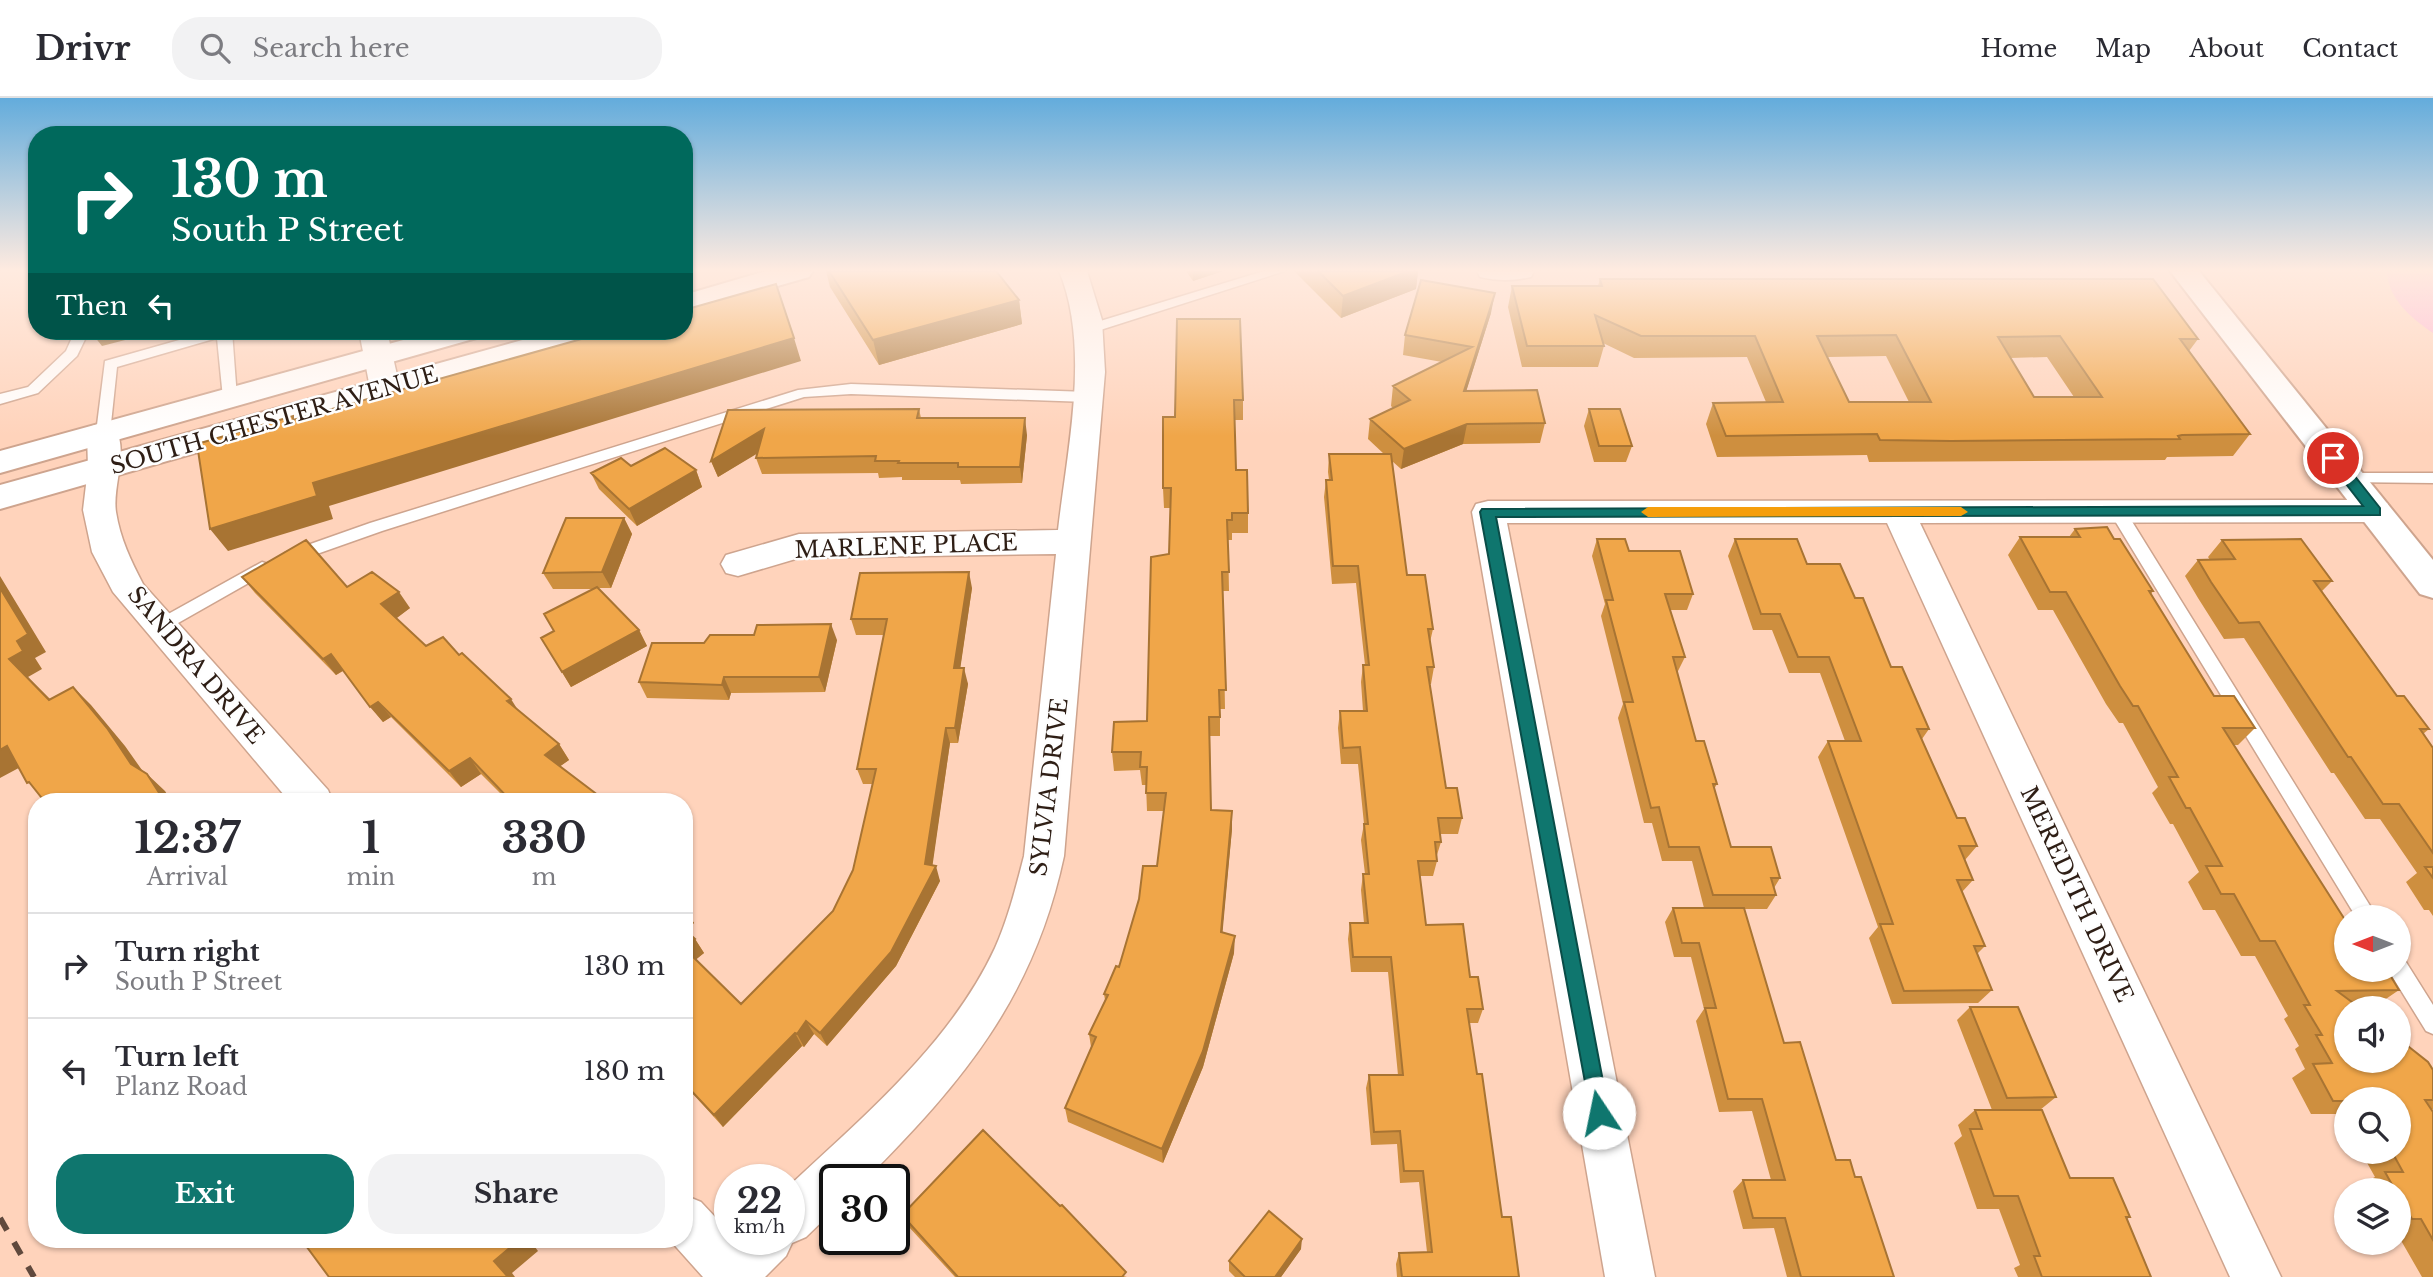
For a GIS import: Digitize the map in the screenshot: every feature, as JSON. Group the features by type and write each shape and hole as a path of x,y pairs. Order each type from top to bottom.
{"main road":[{"path":"2228,326 2433,585"},
{"name":"SOUTH CHESTER AVENUE","path":"0,461 230,397 376,344 405,340"},
{"name":"SOUTH CHESTER AVENUE","path":"0,497 556,340"}],"street":[{"name":"SYLVIA DRIVE","path":"805,1204 916,1096 963,1040 1003,975 1033,904 1044,856 1075,542 1088,397 1091,345 1089,326"},
{"path":"376,344 385,388"},
{"name":"SANDRA DRIVE","path":"103,433 104,468 99,510 109,552 130,592 306,793"},
{"path":"1630,1277 1488,512 2375,511"},
{"name":"MEREDITH DRIVE","path":"1898,512 2256,1277"},
{"name":"MARLENE PLACE","path":"738,564 799,545 1075,542"},
{"path":"693,1229 734,1276 754,1255"}],"lane":[{"path":"1089,329 1099,326"},
{"path":"0,399 33,390 72,353 78,340"},
{"path":"103,433 110,364 193,340"},
{"path":"225,340 230,397"},
{"path":"158,626 264,566 376,527 803,393 851,389 953,390 1088,397"},
{"path":"2348,478 2433,478"},
{"path":"2117,511 2360,905"},
{"path":"2407,982 2433,1024"}],"shaded area":[{"path":"2424,326 2433,326 2433,333"}],"building":[{"path":"693,326 790,326 794,338 313,483 317,496 210,529 197,444 293,416 293,420 578,340 693,340"},
{"path":"864,326 924,326 873,340"},
{"path":"1177,326 1240,326 1243,400 1234,400 1236,470 1247,470 1248,513 1232,513 1232,520 1227,520 1229,572 1222,572 1226,690 1219,690 1220,717 1209,717 1211,810 1232,811 1221,932 1235,936 1203,1051 1162,1149 1065,1108 1096,1037 1089,1034 1108,995 1104,994 1116,966 1119,967 1139,899 1143,866 1157,866 1166,793 1146,793 1147,767 1140,767 1141,752 1112,752 1114,722 1147,721 1151,557 1169,554 1171,488 1163,488 1163,417 1175,417"},
{"path":"1408,326 1485,326 1464,391 1537,390 1545,423 1467,424 1404,449 1370,419 1410,400 1393,386 1472,347 1405,335"},
{"path":"1522,326 1598,326 1604,346 1527,346"},
{"path":"1619,326 2188,326 2198,339 2180,339 2250,434 2182,435 2178,436 2180,439 1951,441 1880,440 1877,434 1726,436 1713,403 1783,402 1755,336 1641,336","holes":["1896,335 1931,402 1849,402 1817,336","2060,336 2102,397 2034,397 1998,337"]},
{"path":"919,409 917,418 1025,418 1020,467 898,463 899,461 875,461 876,456 756,458 764,429 711,461 728,410"},
{"path":"1589,409 1620,409 1632,446 1599,446"},
{"path":"665,448 696,470 629,509 591,473 621,458 631,466"},
{"path":"1329,454 1391,454 1407,575 1425,575 1433,629 1428,629 1434,667 1427,667 1446,788 1457,788 1462,818 1438,818 1441,842 1435,842 1437,861 1418,861 1426,925 1463,924 1470,977 1478,977 1483,1009 1467,1009 1477,1074 1482,1074 1502,1217 1511,1217 1519,1277 1402,1277 1399,1253 1432,1252 1423,1171 1404,1171 1400,1131 1374,1132 1369,1075 1403,1075 1391,957 1353,957 1350,923 1368,923 1363,874 1369,874 1364,824 1368,824 1360,747 1343,748 1340,711 1367,711 1363,665 1369,665 1358,566 1333,566 1326,480 1332,480"},
{"path":"566,518 624,518 602,572 543,573"},
{"path":"2107,527 2114,539 2120,539 2214,696 2234,696 2255,728 2223,728 2336,905 2334,982 2394,982 2399,990 2337,991 2344,996 2334,996 2334,1073 2411,1073 2411,1049 2428,1062 2433,1070 2433,1100 2425,1100 2433,1112 2433,1240 2421,1219 2411,1217 2411,1178 2388,1178 2385,1172 2403,1172 2399,1164 2411,1164 2411,1087 2334,1087 2333,1101 2313,1064 2332,1063 2316,1035 2322,1035 2304,1005 2310,1005 2275,941 2260,941 2234,894 2221,894 2206,866 2222,866 2190,808 2186,808 2169,777 2178,777 2138,706 2133,706 2120,686 2066,592 2050,592 2020,537 2080,537 2075,529"},
{"path":"1597,539 1625,539 1629,551 1680,551 1693,594 1665,594 1685,657 1673,657 1696,741 1704,741 1731,847 1771,847 1780,878 1771,878 1776,895 1713,895 1699,847 1669,847 1659,807 1651,808 1624,702 1633,702 1606,600 1613,600"},
{"path":"1735,539 1797,539 1807,564 1840,564 1855,598 1863,598 1891,667 1902,667 1929,729 1917,729 1957,818 1965,818 1977,846 1959,846 1973,880 1957,880 1985,946 1974,946 1992,990 1904,991 1880,924 1893,924 1828,741 1861,741 1829,657 1798,657 1780,614 1761,614"},
{"path":"2301,539 2332,581 2314,581 2397,696 2404,696 2429,729 2420,729 2433,748 2433,853 2399,804 2383,804 2351,757 2348,757 2259,622 2239,623 2198,560 2235,559 2222,540"},
{"path":"306,540 347,587 372,572 399,592 381,604 426,646 443,637 459,655 462,653 511,699 507,701 559,744 545,755 595,793 503,793 470,758 449,771 378,702 370,707 331,654 323,659 242,577"},
{"path":"969,572 954,668 964,668 955,728 946,728 925,864 936,866 891,952 820,1033 806,1021 797,1034 795,1033 714,1115 693,1093 693,957 741,1004 833,911 853,870 876,769 857,769 887,619 851,619 860,573"},
{"path":"597,587 639,630 562,672 541,638 554,631 544,614"},
{"path":"0,588 28,634 17,641 23,651 9,659 49,700 73,687 107,728 131,764 147,774 159,793 38,793 27,783 7,746 0,750"},
{"path":"831,624 819,677 724,677 722,685 639,682 652,643 704,643 710,635 754,635 757,625"},
{"path":"2425,867 2433,867 2433,878"},
{"path":"1673,908 1744,908 1784,1043 1800,1042 1836,1160 1850,1160 1855,1177 1861,1177 1894,1277 1801,1277 1785,1218 1753,1218 1743,1180 1785,1180 1762,1099 1728,1099 1705,1008 1716,1008 1699,943 1682,943"},
{"path":"1970,1007 2018,1007 2056,1097 2007,1098"},
{"path":"1975,1110 2042,1110 2070,1178 2113,1178 2151,1277 2042,1277 2034,1256 2040,1256 2018,1196 1994,1196 1970,1129 1982,1129"},
{"path":"983,1130 1060,1206 1062,1205 1126,1272 1122,1277 958,1277 910,1224 910,1207"},
{"path":"1269,1211 1302,1239 1275,1277 1245,1277 1229,1261"},
{"path":"308,1248 509,1248 494,1261 508,1277 329,1277"}],"railway":[{"path":"0,1218 34,1277"}],"slow traffic":[{"path":"1648,512 1961,512"}],"route":[{"path":"1599,1113 1488,512 2375,511 2333,458"}]}
